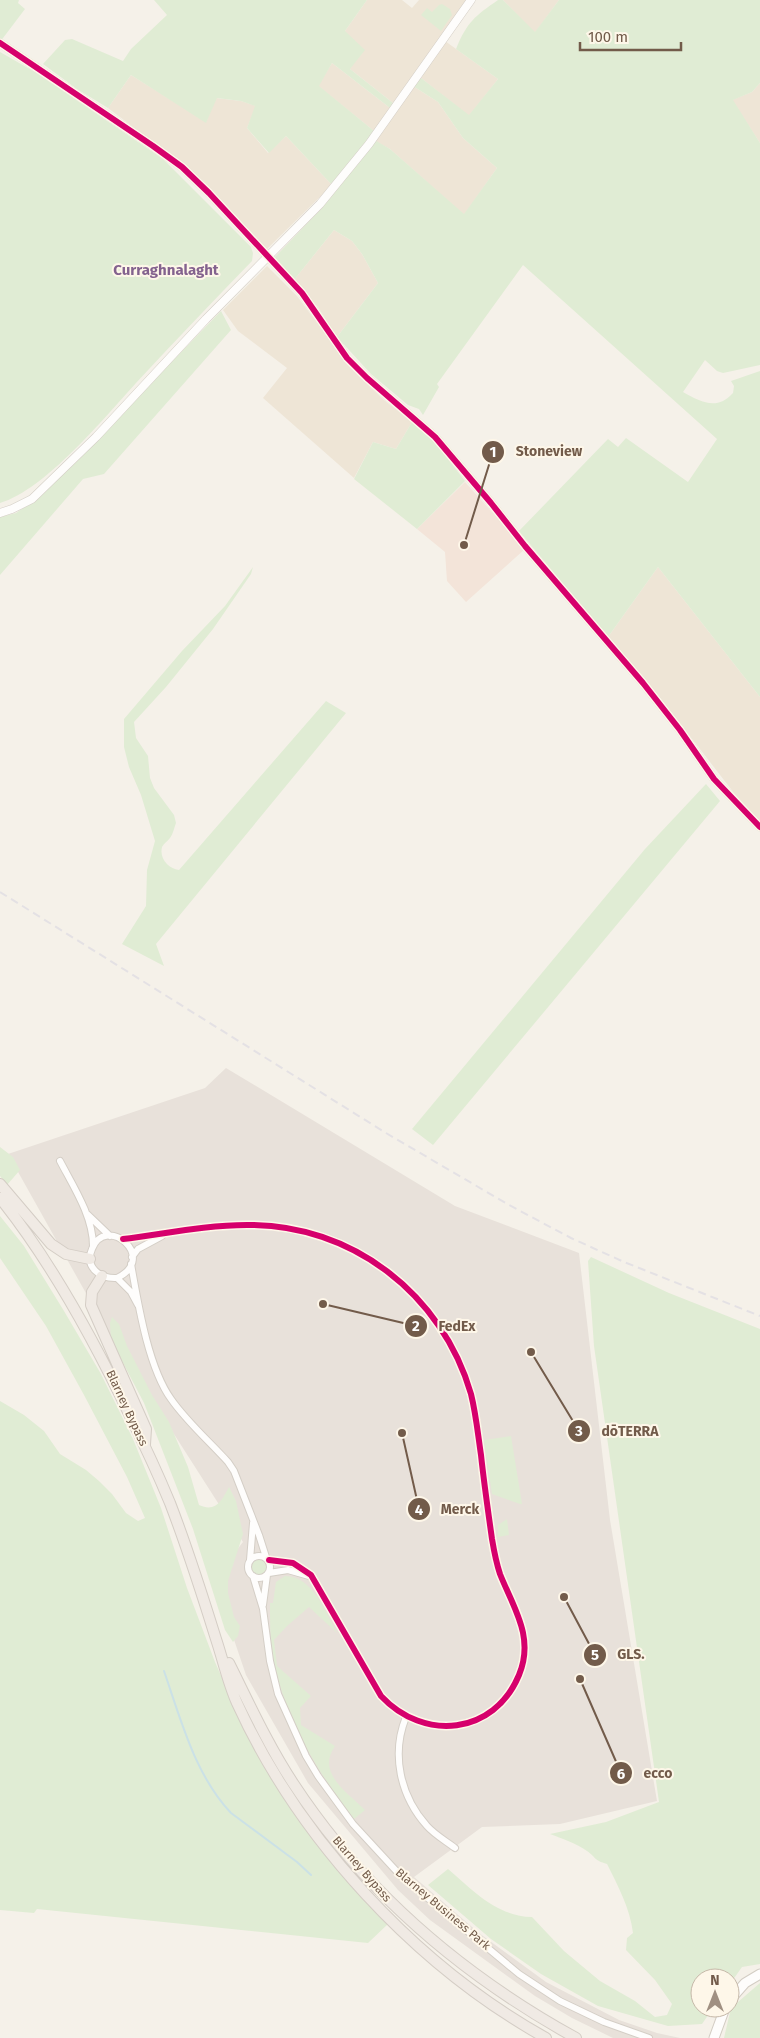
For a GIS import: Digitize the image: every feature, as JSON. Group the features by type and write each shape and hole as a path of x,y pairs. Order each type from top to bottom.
{"highway":[{"path":"0,1184 50,1244 66,1254 90,1259"},
{"name":"Blarney Bypass","path":"0,1198 25,1231 64,1292 107,1367 169,1502 236,1701 268,1763 297,1808 362,1892 398,1927 497,2009 546,2038"},
{"path":"102,1276 92,1292 91,1305 146,1429 145,1447"},
{"name":"Blarney Bypass","path":"216,1638 293,1784 311,1810 372,1884 425,1934 495,1990 576,2038"},
{"path":"497,2009 539,2038"}],"main road":[{"path":"740,1989 760,1974"},
{"path":"714,2038 721,2018"}],"street":[{"path":"0,513 32,499 96,437 206,320 320,204 369,144 471,0"},
{"path":"0,43 153,146 182,168 209,193 302,293 347,358 442,444 525,546 645,686 680,730 714,779 760,827"},
{"path":"60,1161 86,1213 93,1239 90,1259 92,1266 102,1276 116,1278 131,1292 143,1317"},
{"path":"86,1213 110,1236 123,1239 198,1229 248,1225 295,1229 323,1237 359,1252 389,1271 420,1301 446,1335 460,1364 471,1394 495,1557 523,1624 525,1653 520,1674 510,1693 494,1709 474,1721 435,1726 426,1725 406,1717 381,1696 312,1577 294,1563 257,1555 250,1560"},
{"path":"116,1278 123,1274 138,1249 168,1233"},
{"path":"93,1246 97,1241 110,1236"},
{"path":"123,1239 128,1244 149,1347 164,1389 183,1414 231,1466 241,1486 253,1522 271,1564 263,1608"},
{"path":"253,1522 248,1571 253,1576 261,1578 268,1574 288,1570 312,1577"},
{"name":"Blarney Business Park","path":"253,1576 263,1608 270,1661 278,1694 294,1731 318,1776 353,1824 400,1875 519,1974 560,2001 604,2022 649,2038"},
{"path":"406,1717 398,1748 402,1783 414,1808 428,1828 455,1848"}],"shaded area":[{"path":"367,0 402,0 412,8 419,0 468,0 393,103 350,69 345,31"},
{"path":"503,0 559,0 535,33"},
{"path":"445,41 498,79 469,116 421,78"},
{"path":"332,63 390,108 374,131 318,86"},
{"path":"131,75 206,122 216,98 241,101 256,106 247,128 268,153 286,136 332,185 267,249 215,194 187,168 108,108"},
{"path":"760,83 760,143 732,100 752,92"},
{"path":"413,86 438,102 463,138 497,168 464,215 390,149 375,141"},
{"path":"334,230 352,241 362,254 378,283 337,337 318,307 294,280"},
{"path":"267,266 297,296 342,356 367,384 412,422 396,449 373,442 354,478 263,398 287,368 238,331 223,310"},
{"path":"465,482 525,549 466,602 447,581 445,552 417,529"},
{"path":"658,567 760,697 760,821 734,793 679,722 608,637"},
{"path":"226,1068 455,1206 579,1253 610,1520 657,1801 560,1824 482,1827 414,1877 479,1933 546,1982 619,2020 657,2033 680,2038 613,2038 572,2018 535,1996 430,1920 398,1890 308,1783 246,1675 228,1622 221,1570 243,1542 101,1320 8,1154 205,1088"}],"green space":[{"path":"0,0 19,0 18,3 25,9 0,42"},
{"path":"154,0 367,0 345,31 365,50 350,69 393,103 390,108 332,63 319,86 374,131 332,185 286,136 269,153 247,128 255,106 241,101 217,98 206,123 131,75 108,108 77,89 43,64 65,40 72,39 123,61 131,49 167,15"},
{"path":"498,0 503,0 535,32 559,0 760,0 760,83 752,92 733,100 760,143 760,365 723,373 717,371 705,360 683,392 709,403 721,402 733,393 734,386 731,381 760,371 760,697 658,567 608,637 519,531 608,439 618,447 626,438 688,482 717,439 523,265 437,384 439,387 423,415 419,409 408,405 371,374 337,337 378,283 362,254 352,241 334,230 294,280 276,261 275,257 322,208 373,139 390,149 464,214 497,168 463,138 438,102 413,86 421,78 469,115 498,79 456,49 464,32 473,20"},
{"path":"442,4 450,9 452,15 441,31 421,15 427,8 432,12"},
{"path":"0,52 35,72 163,159 251,247 253,253 252,261 73,451 36,484 17,496 0,503"},
{"path":"221,311 231,330 104,474 83,479 0,575 0,517 16,513 36,499 65,472"},
{"path":"412,422 433,440 465,481 417,529 354,479 373,442 396,449"},
{"path":"253,567 251,574 213,629 166,687 134,722 136,738 148,756 150,778 154,788 174,815 176,823 171,836 161,851 166,863 172,868 179,870 326,701 346,713 156,944 164,966 122,944 146,906 147,870 155,841 141,795 129,767 124,747 124,719 182,651 225,606"},
{"path":"706,784 720,801 433,1145 412,1129 645,849"},
{"path":"0,1147 13,1157 20,1170 7,1185 0,1176"},
{"path":"0,1216 24,1246 64,1311 101,1374 133,1439 161,1508 187,1588 215,1662 241,1721 329,1858 362,1898 388,1924 368,1943 37,1909 34,1913 0,1910 0,1401 24,1415 44,1431 60,1454 86,1470 99,1481 112,1494 126,1513 138,1521 145,1518 127,1477 46,1326 0,1258"},
{"path":"591,1257 669,1293 760,1329 760,1964 742,1967 740,1970 740,1968 690,1968 690,2018 706,2018 702,2024 668,2026 598,2006 541,1974 491,1939 428,1885 448,1869 477,1894 496,1907 519,1916 532,1917 564,1951 600,1981 635,2001 655,2017 667,2015 672,2004 655,1980 626,1950 627,1938 633,1933 623,1897 607,1864 597,1860 590,1853 569,1841 550,1834 606,1822 659,1802 594,1346 588,1261"},
{"path":"112,1317 119,1324 127,1346 152,1395 169,1422 188,1467 199,1505 210,1507 218,1504 229,1487 236,1501 243,1534 228,1581 228,1593 234,1617 240,1626 238,1636 233,1642 225,1630 193,1529 144,1403 111,1340 110,1323"},
{"path":"511,1436 522,1504 492,1494 484,1440"},
{"path":"507,1519 509,1535 498,1537 498,1525"},
{"path":"256,1559 262,1559 267,1564 265,1573 256,1575 251,1570 251,1564"},
{"path":"285,1576 303,1582 311,1589 323,1606 337,1633 309,1607 274,1640 277,1666 311,1696 300,1708 301,1725 335,1746 330,1756 329,1765 331,1773 343,1789 365,1810 354,1819 340,1801 303,1741 284,1698 277,1676 271,1647 270,1603 273,1603 276,1582"},
{"path":"760,1983 760,2038 724,2038 729,2018 740,2018 740,2000"}],"waterway":[{"path":"164,1671 190,1746 218,1798 231,1813 297,1862 311,1875"}],"railway":[{"path":"0,892 386,1133 509,1205 571,1238 624,1262 760,1316"}],"cycle path":[{"path":"0,43 153,146 182,167 209,193 302,293 347,358 367,378 435,437 525,546 643,683 680,730 714,779 760,827"},
{"path":"123,1239 231,1225 286,1228 322,1237 356,1252 388,1272 415,1296 439,1325 457,1358 471,1394 477,1424 495,1556 500,1574 516,1610 523,1635 525,1648 519,1675 508,1695 493,1710 476,1720 457,1725 437,1725 417,1721 398,1711 381,1696 311,1575 293,1563 269,1560"}],"place":[{"name":"Stoneview","path":"464,545"},
{"name":"FedEx","path":"323,1304"},
{"name":"dōTERRA","path":"531,1352"},
{"name":"Merck","path":"402,1433"},
{"name":"GLS.","path":"564,1597"},
{"name":"ecco","path":"580,1679"}],"district":[{"name":"Curraghnalaght","path":"166,270"}]}
